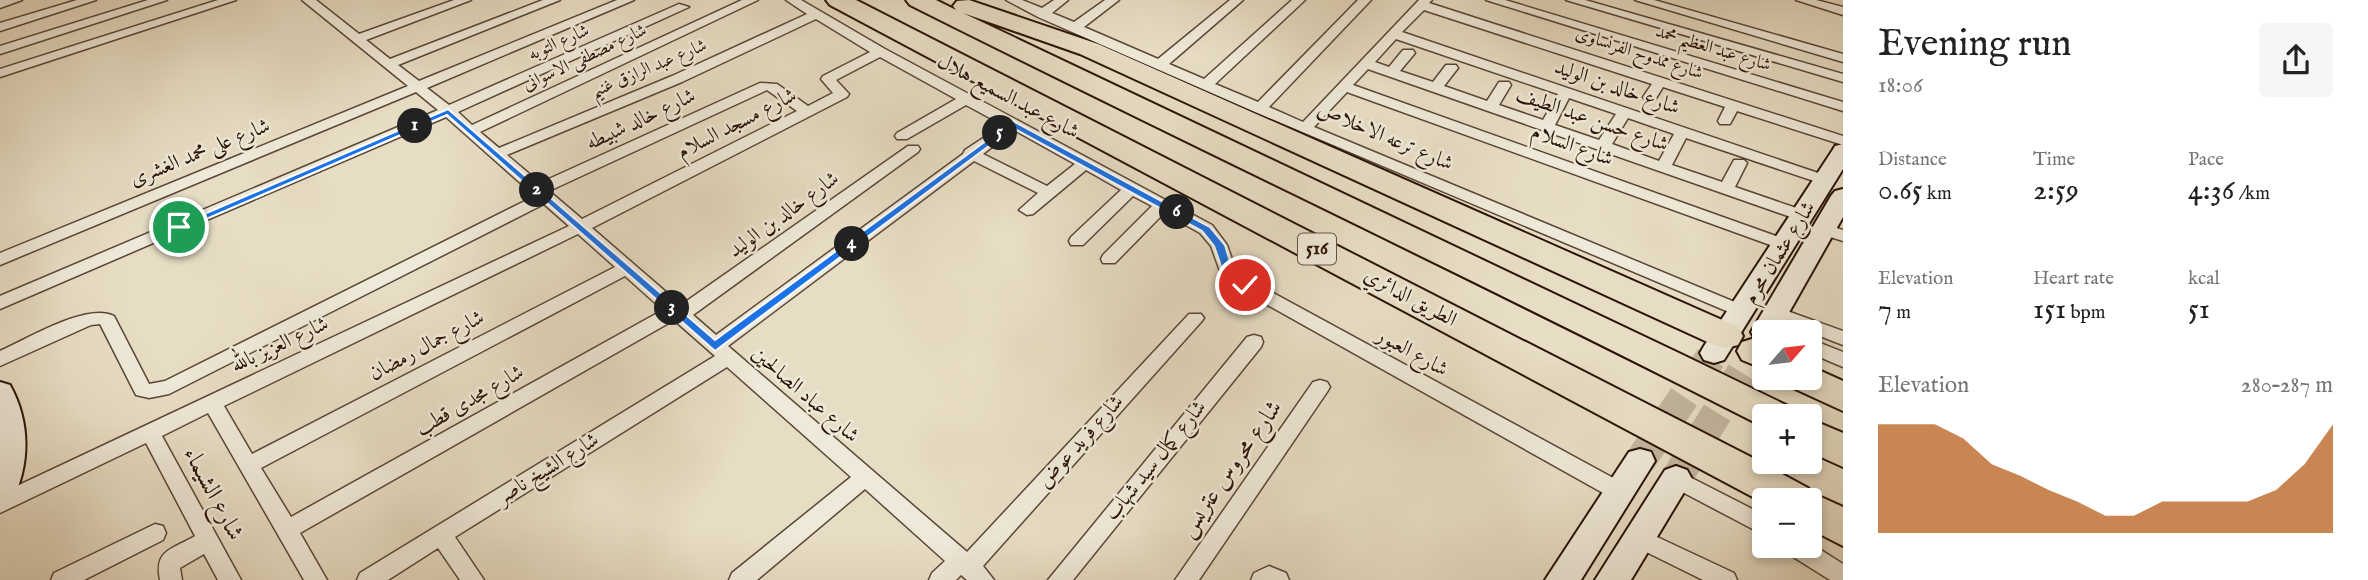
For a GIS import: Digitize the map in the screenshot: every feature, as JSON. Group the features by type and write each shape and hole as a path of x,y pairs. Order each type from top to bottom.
{"highway":[{"name":"516","path":"918,0 1752,404"},
{"path":"945,0 1008,19 1090,49 1752,339"},
{"name":"الطريق الدائري","path":"827,7 1773,488"},
{"path":"1822,386 1843,397"},
{"path":"1822,440 1843,451"},
{"path":"1822,516 1843,528"}],"main road":[{"name":"شارع عثمان محرم","path":"1767,320 1823,227 1843,151"},
{"name":"شارع عثمان محرم","path":"1752,333 1743,312 1784,245 1823,227"},
{"path":"3,481 4,420"},
{"path":"1640,461 1571,567 1613,578 1676,479"}],"street":[{"path":"0,4 16,0"},
{"path":"0,27 90,0"},
{"path":"0,50 161,0"},
{"path":"0,73 230,0"},
{"name":"شارع عباد الصالحين","path":"307,0 448,111 984,580"},
{"path":"357,39 465,0"},
{"path":"388,64 554,0"},
{"name":"شارع على محمد الغشرى","path":"0,258 628,0"},
{"name":"شارع مصطفى الاسوانى","path":"470,131 752,0"},
{"name":"شارع عبد السميع هلال","path":"792,0 827,7 880,52 1206,229"},
{"name":"شارع ترعه الاخلاص","path":"1012,0 1305,128 1743,312"},
{"path":"1042,14 1062,0"},
{"path":"1074,27 1113,0"},
{"path":"1159,65 1237,0"},
{"path":"1206,85 1298,0"},
{"path":"1260,108 1365,0"},
{"name":"شارع عبد العظيم محمد","path":"1492,0 1843,107"},
{"path":"1572,0 1843,79"},
{"path":"1641,0 1843,58"},
{"path":"1802,0 1843,11"},
{"path":"1305,128 1424,2"},
{"name":"شارع ممدوح الفرنساوى","path":"1424,2 1843,141"},
{"name":"شارع التوبه","path":"0,303 683,7"},
{"name":"شارع عبد الرازق غنيم","path":"497,154 677,79 827,7"},
{"name":"شارع خالد بن الوليد","path":"1395,34 1682,132 1834,188"},
{"name":"شارع مسجد السلام","path":"580,227 842,94 828,79 880,52"},
{"path":"1392,72 1408,53"},
{"name":"شارع حسن عبد الطيف","path":"1368,64 1726,189 1823,227"},
{"path":"1436,88 1451,68"},
{"path":"1650,97 1660,82"},
{"path":"1491,106 1504,85"},
{"name":"شارع خالد شبيطه","path":"0,359 88,319 102,317 107,320 143,390 169,387 542,194 762,87 772,87 807,112"},
{"name":"شارع السلام","path":"1346,87 1784,245"},
{"path":"1547,126 1564,93"},
{"name":"شارع خالد بن الوليد","path":"677,313 966,99"},
{"path":"1725,121 1733,105"},
{"path":"1603,146 1624,113"},
{"name":"شارع الشيخ ناصر","path":"368,580 721,352 970,153 1013,124"},
{"path":"1663,167 1682,132"},
{"path":"970,153 1047,192"},
{"path":"1027,210 1085,163"},
{"path":"1726,189 1739,163"},
{"path":"1077,241 1132,188"},
{"path":"1109,259 1163,205"},
{"name":"شارع العزيز بالله","path":"0,503 580,227"},
{"name":"شارع العبور","path":"1206,229 1219,245 1226,267 1245,285 1620,492"},
{"name":"شارع جمال رمضان","path":"249,465 626,268"},
{"name":"شارع مجدى قطب","path":"287,530 677,313"},
{"name":"شارع فريد عوض","path":"940,580 964,564 1195,318"},
{"path":"1822,338 1843,338"},
{"name":"شارع كمال سيد شهاب","path":"1059,580 1254,342"},
{"path":"1822,351 1843,360"},
{"name":"شارع محروس عتريس","path":"1186,580 1320,387"},
{"path":"212,403 316,580"},
{"name":"شارع الشيماء","path":"150,432 230,580"},
{"path":"740,580 865,477"},
{"path":"1676,479 1752,520"},
{"path":"62,580 155,533"},
{"path":"441,535 473,580"},
{"path":"1638,537 1726,580"},
{"path":"171,580 168,564 208,541"},
{"path":"1815,558 1843,576"}],"tunnel":[{"path":"1640,461 1714,353"},
{"path":"1676,479 1746,366"}],"route":[{"path":"179,227 448,111 715,346 917,196 970,153 1013,124 1206,229 1219,245 1226,267 1245,285"}]}
